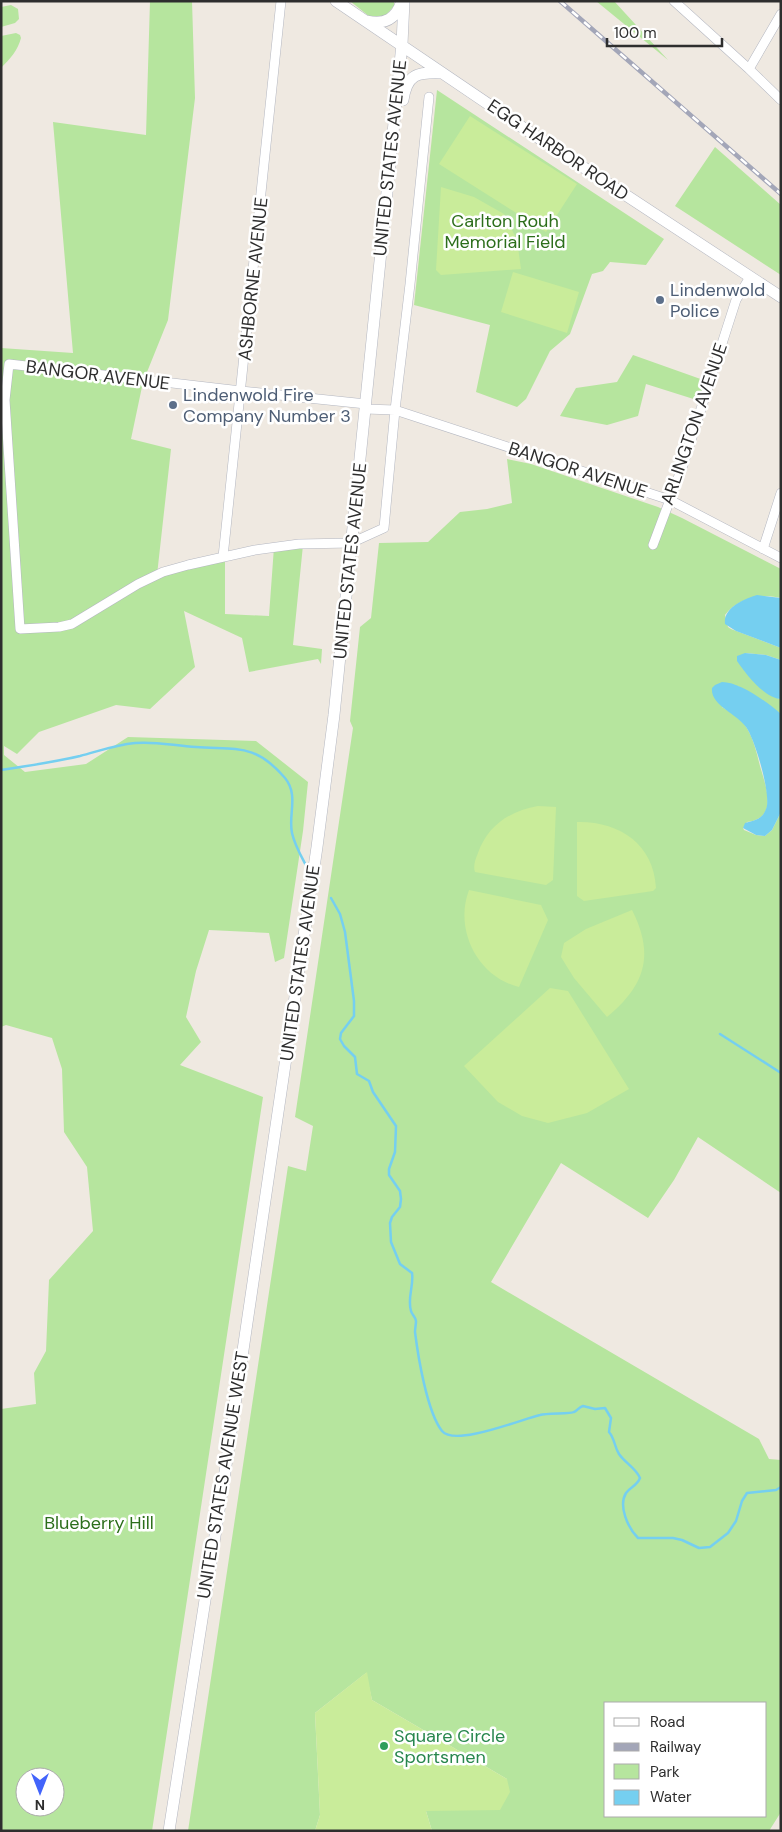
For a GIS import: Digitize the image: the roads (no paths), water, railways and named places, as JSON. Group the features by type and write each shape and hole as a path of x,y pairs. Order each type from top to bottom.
{"street":[{"name":"ASHBORNE AVENUE","path":"223,557 281,1"},
{"name":"EGG HARBOR ROAD","path":"336,1 781,298"},
{"path":"366,21 380,23 387,20 399,11 403,1"},
{"name":"UNITED STATES AVENUE","path":"277,1118 318,847 334,715 402,44 403,1"},
{"path":"674,1 749,68 781,100"},
{"path":"749,68 781,14"},
{"path":"393,132 401,118 405,89 409,80 421,73 443,73"},
{"name":"UNITED STATES AVENUE","path":"351,543 384,528 429,97"},
{"name":"ARLINGTON AVENUE","path":"653,545 670,500 736,300 750,277"},
{"name":"BANGOR AVENUE","path":"223,557 164,572 138,584 72,624 59,627 20,629 5,400 9,364 395,410 670,500 781,558"},
{"path":"763,549 781,493"},
{"path":"223,557 299,544 351,543"},
{"name":"UNITED STATES AVENUE WEST","path":"169,1831 277,1118"}],"water":[{"path":"757,595 781,598 781,648 736,631 725,624 725,618 731,608 741,601"},
{"path":"745,653 766,655 781,660 781,699 775,698 762,690 745,672 737,661 737,656"},
{"path":"722,682 745,689 781,714 781,812 772,830 765,836 756,835 743,828 745,823 757,819 764,813 767,793 762,768 750,733 742,722 715,699 712,688"}],"waterway":[{"path":"1,770 80,756 135,743 245,750 264,759 285,778 289,785 292,798 291,826 293,838 309,871"},
{"path":"331,898 340,914 345,932 354,1001 354,1016 341,1033 340,1039 355,1057 357,1074 369,1081 373,1092 396,1126 395,1152 389,1169 389,1175 400,1191 401,1199 400,1207 390,1223 391,1242 400,1264 412,1273 410,1306 416,1321 415,1332 421,1369 432,1411 442,1431 449,1435 460,1436 474,1434 540,1415 572,1413 583,1406 595,1409 605,1408 611,1418 609,1432 617,1451 640,1478 626,1493 623,1504 625,1517 638,1538 673,1538 699,1548 710,1547 728,1533 736,1521 742,1501 747,1493 776,1490 781,1487"},
{"path":"720,1034 781,1073"}],"railway":[{"path":"560,1 781,194"}],"place":[{"name":"Lindenwold Police","path":"660,300"},
{"name":"Lindenwold Fire Company Number 3","path":"173,405"},
{"name":"Square Circle Sportsmen","path":"384,1746"}],"park label":[{"name":"Carlton Rouh Memorial Field","path":"505,231"},
{"name":"Blueberry Hill","path":"99,1523"}]}
